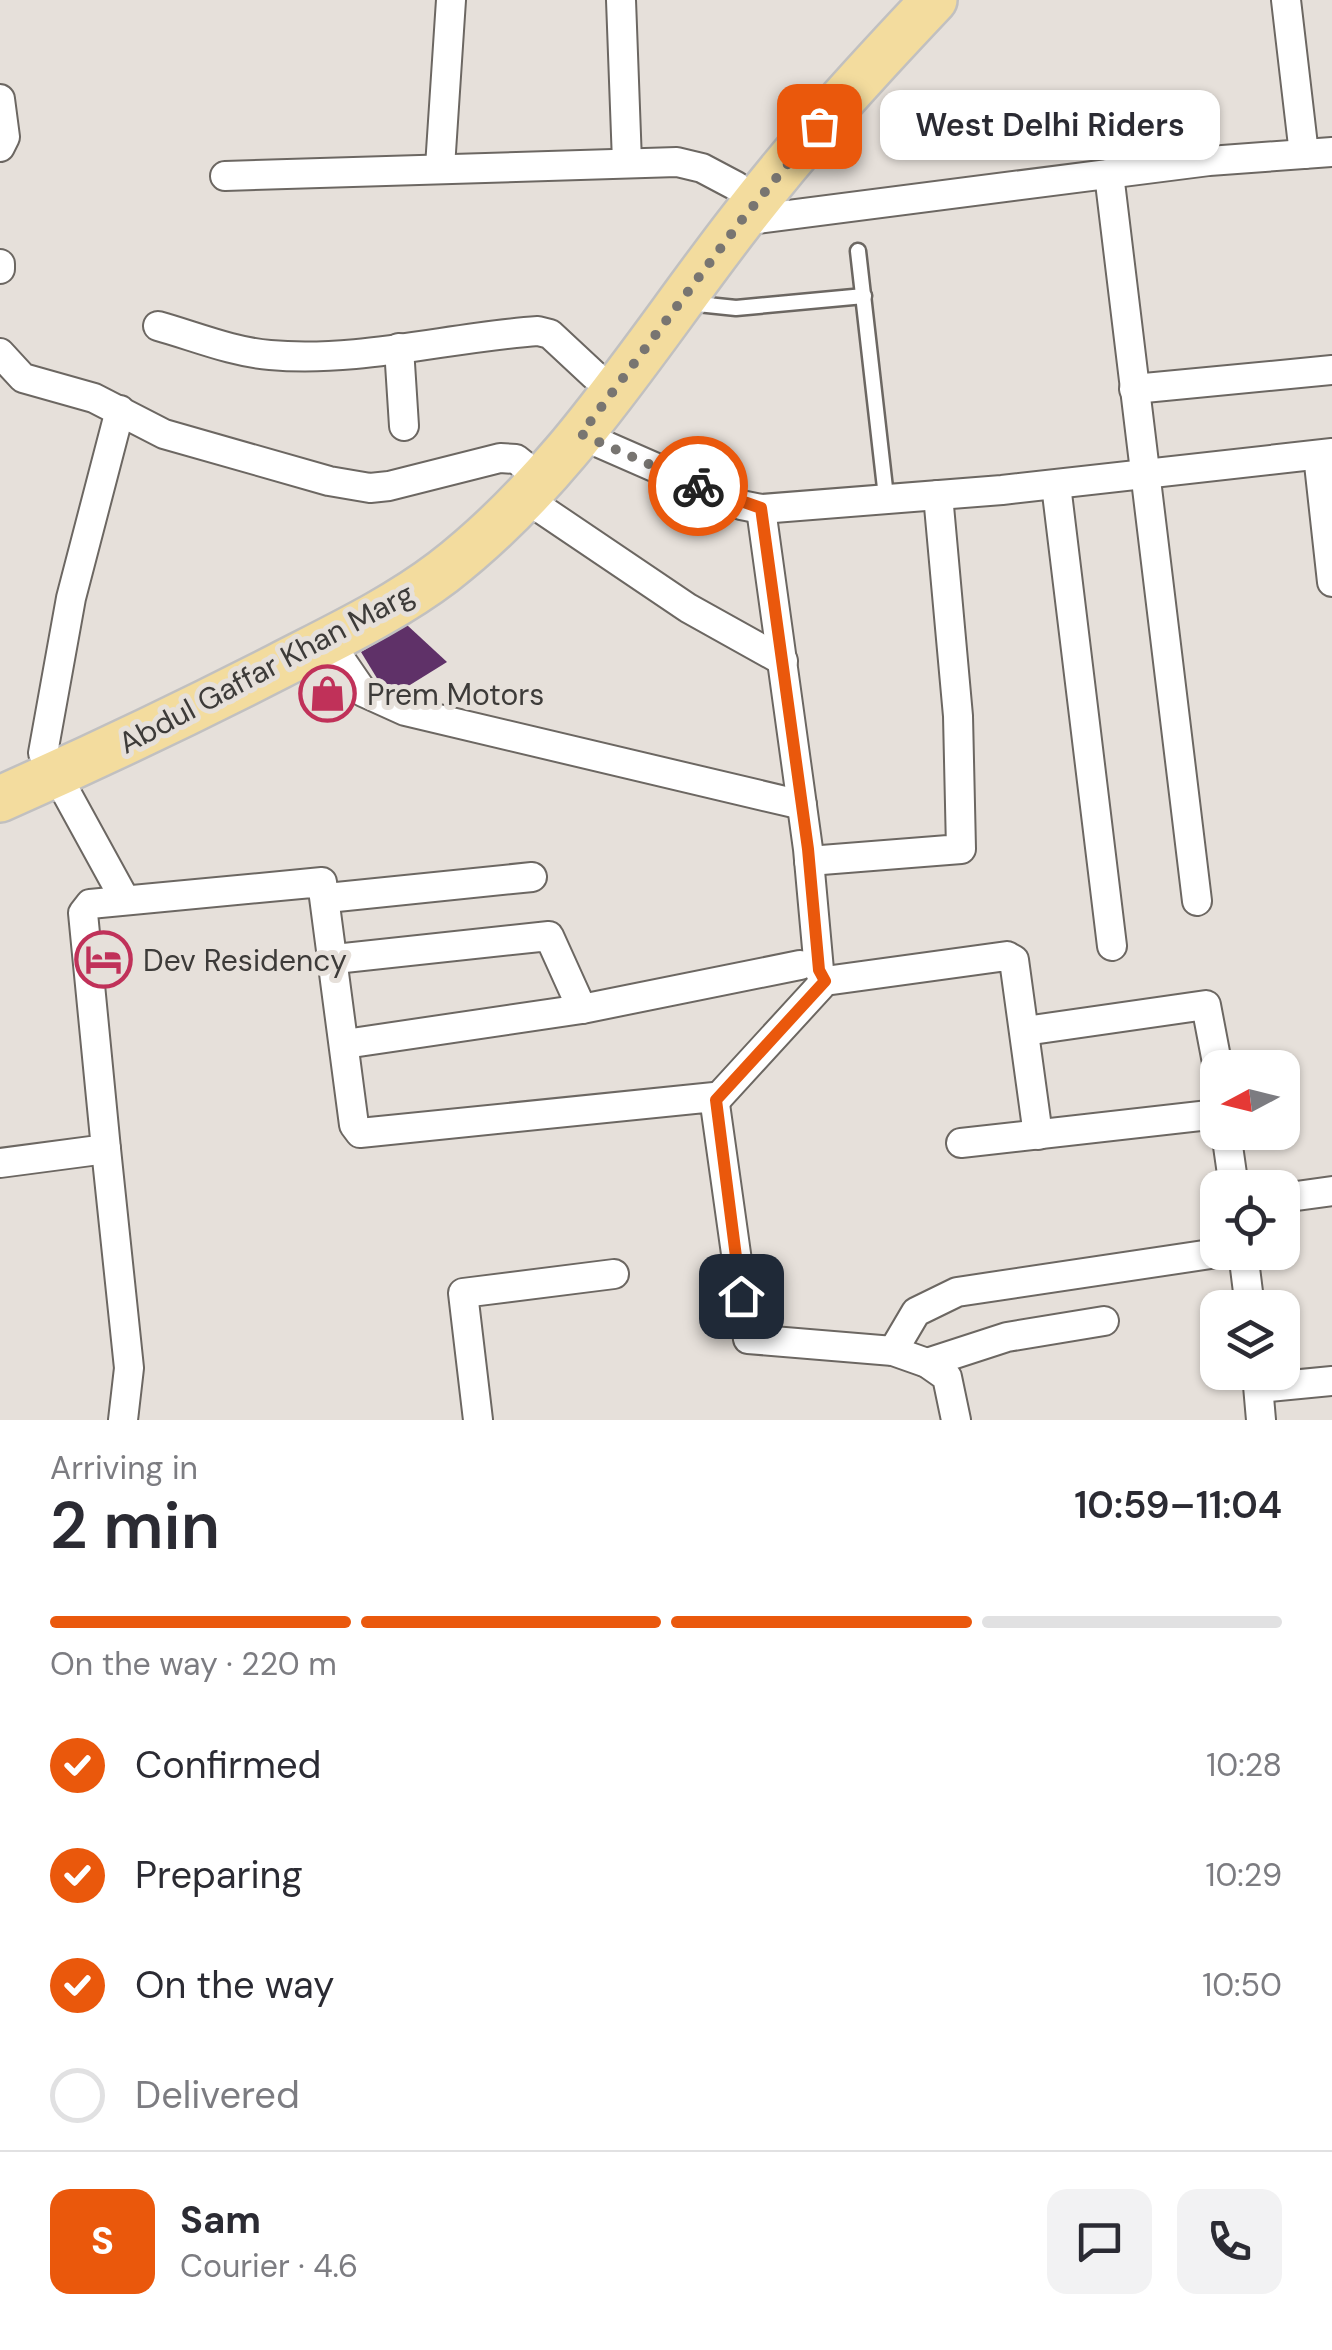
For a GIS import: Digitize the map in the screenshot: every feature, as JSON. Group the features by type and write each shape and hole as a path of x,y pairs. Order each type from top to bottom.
{"main road":[{"name":"Abdul Gaffar Khan Marg","path":"0,772 50,764 328,641 441,573 525,482 594,375 900,0"},
{"name":"Abdul Gaffar Khan Marg","path":"0,799 50,764 398,579 525,482 581,434 682,302 738,203 934,0"}],"street":[{"path":"440,167 451,0"},
{"path":"621,0 627,162"},
{"path":"1286,0 1304,154"},
{"path":"0,99 4,137 0,147"},
{"path":"226,176 676,162 702,168 738,203 1332,152"},
{"path":"1108,174 1197,901"},
{"path":"158,326 272,355 399,348 538,331 550,334 594,375"},
{"path":"399,348 404,426"},
{"path":"0,354 23,378 120,410 197,445 370,488 487,460 516,460 525,482 688,608 783,661"},
{"path":"1134,390 1332,370"},
{"path":"120,410 71,598 50,764 124,898"},
{"path":"581,434 741,505 761,508 1056,485 1325,454 1332,582"},
{"path":"1056,485 1112,946"},
{"path":"809,862 960,848 958,716 938,496"},
{"path":"761,508 802,804 819,970 825,981"},
{"path":"328,641 363,692 405,711 802,804"},
{"path":"327,898 532,877"},
{"path":"123,1420 129,1368 82,913 90,904 124,898 318,882 325,884 354,1125 360,1133 710,1096 716,1100 748,1339 892,1351 927,1362 947,1378 956,1420"},
{"path":"335,959 549,936 582,1009"},
{"path":"716,1100 825,981 1012,957 1038,1135"},
{"path":"344,1044 582,1009 800,966"},
{"path":"1025,1030 1206,1006 1215,1050"},
{"path":"961,1144 1200,1116"},
{"path":"0,1163 106,1149"},
{"path":"1300,1195 1332,1191"},
{"path":"892,1351 916,1312 957,1292 1200,1256"},
{"path":"478,1420 463,1293 614,1274"},
{"path":"927,1362 1008,1337 1104,1321"},
{"path":"1300,1381 1332,1381"},
{"path":"1259,1390 1261,1420"}],"lane":[{"path":"858,251 885,488"},
{"path":"682,302 736,308 864,296"}],"building":[{"path":"407,625 447,662 389,698 361,652"}],"way so far":[{"path":"698,486 581,434 658,338 741,221 819,126"}],"place":[{"name":"West Delhi Riders","path":"819,126"},
{"name":"Prem Motors","path":"328,694"},
{"name":"Dev Residency","path":"104,960"}],"route":[{"path":"698,486 741,505 761,508 808,849 819,970 825,981 716,1100 741,1296"}]}
